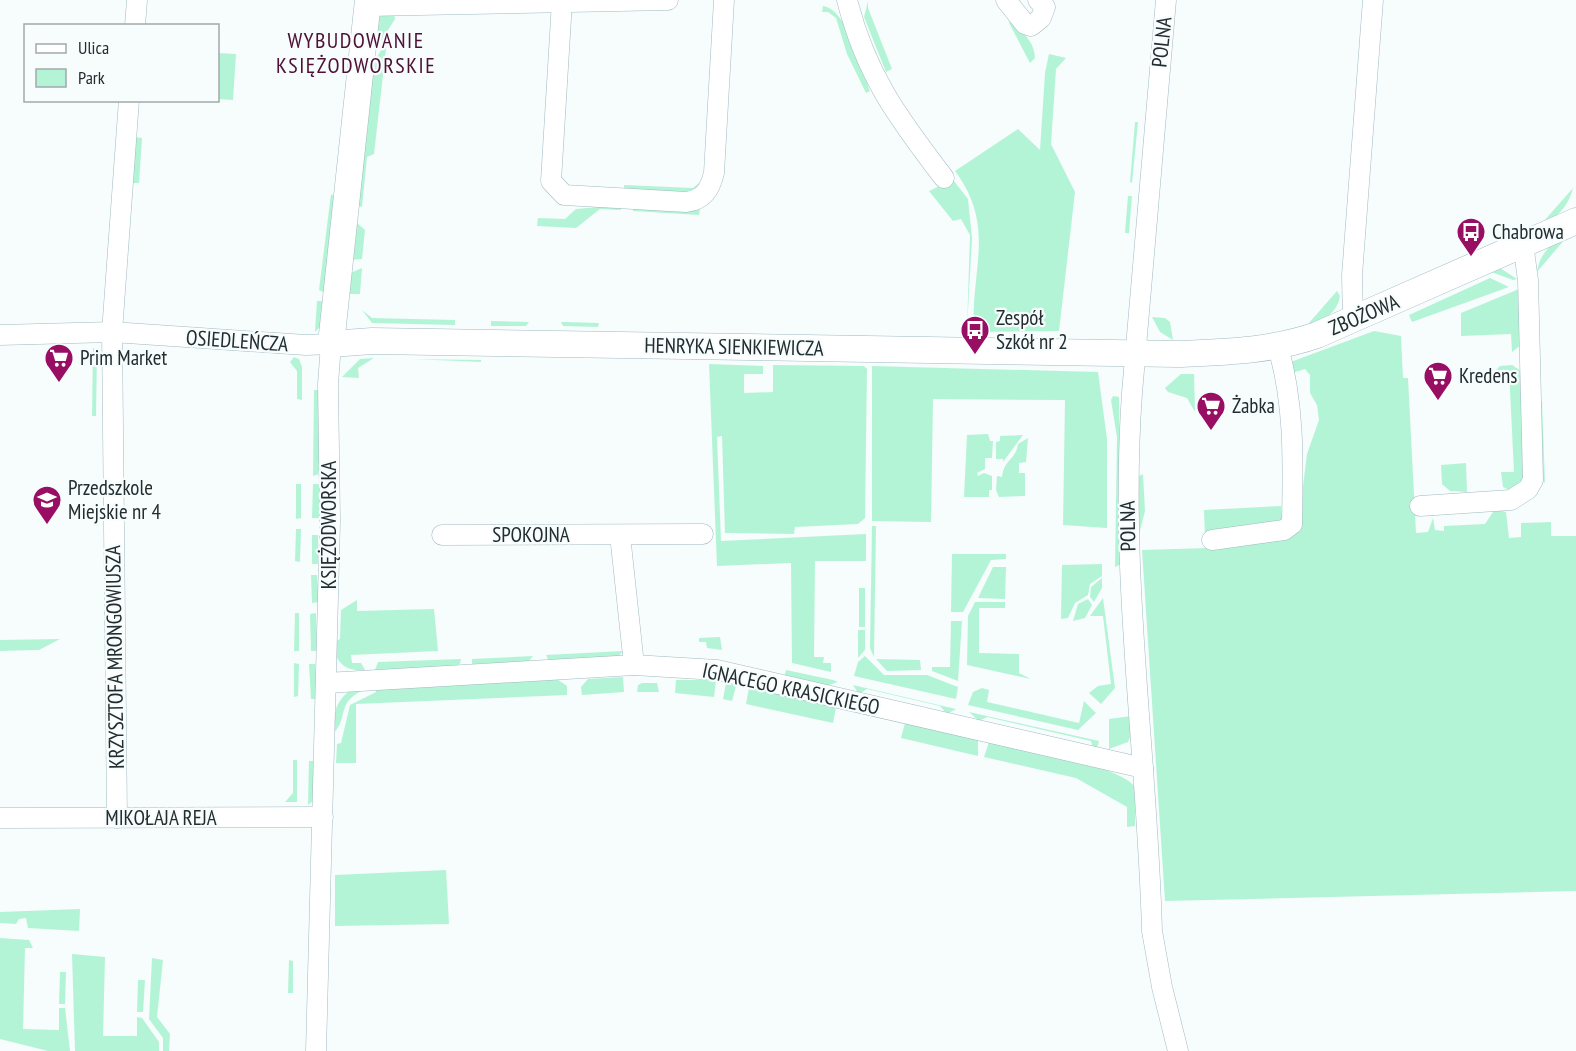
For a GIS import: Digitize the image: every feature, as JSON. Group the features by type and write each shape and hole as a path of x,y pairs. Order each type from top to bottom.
{"street":[{"path":"135,24 137,0"},
{"path":"367,3 668,0"},
{"path":"562,2 551,181 564,195 686,202 695,201 705,195 714,173 724,0"},
{"path":"847,0 861,49 879,87 894,112 944,178"},
{"path":"1006,0 1025,24 1031,26 1044,13 1045,8 1038,0"},
{"name":"POLNA","path":"1166,0 1141,266 1138,351 1127,458 1127,537 1152,931 1162,987 1178,1051"},
{"path":"1353,320 1353,252 1372,0"},
{"name":"KSIĘŻODWORSKA","path":"316,1051 326,683 331,344 367,3"},
{"name":"KRZYSZTOFA MRONGOWIUSZA","path":"117,818 112,332 129,102"},
{"name":"ZBOŻOWA","path":"1138,351 1178,354 1278,347 1353,320 1576,221"},
{"path":"1420,506 1511,500 1528,489 1533,480 1528,280 1523,244"},
{"name":"OSIEDLEŃCZA","path":"0,335 112,332 306,345 331,344"},
{"name":"HENRYKA SIENKIEWICZA","path":"331,344 372,341 768,348 1138,351"},
{"path":"1212,540 1284,530 1292,524 1292,409 1289,385 1278,347"},
{"name":"SPOKOJNA","path":"442,535 703,534"},
{"path":"620,535 634,665"},
{"name":"IGNACEGO KRASICKIEGO","path":"326,683 634,665 717,670 1143,768"},
{"name":"MIKOŁAJA REJA","path":"0,818 323,817"}],"green space":[{"path":"868,1 868,8 892,69 886,72 864,17"},
{"path":"823,6 832,10 847,29 870,91 866,93 847,54 836,18 828,12 822,12"},
{"path":"394,14 395,19 371,57 379,17"},
{"path":"1008,21 1030,41 1035,58 1030,63"},
{"path":"387,40 374,154 367,157 362,207 358,206 366,69 375,69 376,59"},
{"path":"219,53 236,54 233,100 219,99"},
{"path":"1049,54 1066,58 1056,69 1051,144 1075,192 1059,331 974,332 978,230 975,211 968,192 955,171 1018,129 1040,150 1045,73"},
{"path":"1135,122 1138,122 1132,183 1130,182"},
{"path":"134,137 142,138 139,183 133,183 130,211"},
{"path":"950,176 968,199 972,238 967,329 970,235 961,219 953,221 929,191 946,183"},
{"path":"703,180 702,186 690,194 624,190 624,185 693,188"},
{"path":"1573,188 1567,202 1548,223 1521,237 1479,253 1478,250 1544,221"},
{"path":"331,194 335,197 325,293 319,290"},
{"path":"1128,196 1132,196 1129,233 1125,233"},
{"path":"621,205 621,210 600,209 576,228 537,226 538,218 565,219 576,209"},
{"path":"634,206 700,209 699,215 633,211"},
{"path":"357,223 365,230 362,259 346,260 346,256 355,246"},
{"path":"1565,239 1537,272 1546,251 1555,243"},
{"path":"362,268 360,294 344,294 346,275"},
{"path":"1500,268 1517,279 1513,280 1491,272"},
{"path":"1490,278 1509,287 1412,322 1409,315"},
{"path":"1519,289 1521,345 1512,352 1511,334 1461,336 1461,313"},
{"path":"1337,291 1340,296 1333,311 1310,326 1309,323"},
{"path":"317,301 325,301 321,326 315,332"},
{"path":"362,310 372,318 455,320 455,325 372,323"},
{"path":"1152,317 1165,318 1170,322 1173,340 1160,332"},
{"path":"491,321 529,322 526,326 491,326"},
{"path":"561,322 599,323 598,327 563,326"},
{"path":"1374,331 1401,336 1403,378 1408,378 1416,533 1428,532 1433,518 1435,530 1444,531 1444,526 1485,524 1495,509 1506,512 1509,538 1521,537 1521,523 1551,522 1551,536 1576,536 1576,891 1165,901 1142,550 1208,548 1299,518 1307,454 1319,420 1317,405 1310,393 1310,375 1305,369 1292,373 1288,363"},
{"path":"93,348 97,350 96,416 92,416"},
{"path":"294,357 299,359 302,367 302,400 297,399 297,371 290,362"},
{"path":"374,358 358,368 359,378 342,377 360,359"},
{"path":"413,359 481,360 481,362"},
{"path":"709,364 763,366 763,374 744,374 744,393 773,392 773,365 864,366 867,369 865,518 858,524 795,527 794,534 725,533 722,436 717,437 721,541 866,534 866,561 815,561 814,657 824,657 823,663 831,663 831,672 792,663 791,563 717,566"},
{"path":"1512,365 1521,371 1525,482 1511,491 1503,487 1501,472 1514,472 1509,370 1496,370 1500,366"},
{"path":"872,366 1098,372 1107,439 1107,528 1063,525 1065,400 933,399 931,522 872,521"},
{"path":"1181,374 1194,374 1195,412 1187,398 1168,392 1165,388"},
{"path":"314,390 321,390 319,474 313,476"},
{"path":"1113,396 1119,397 1121,564 1115,567 1117,437 1111,400"},
{"path":"1542,401 1545,483 1541,479 1539,404"},
{"path":"988,434 990,441 993,441 992,458 985,458 985,469 977,473 978,476 984,473 992,476 992,490 989,490 989,497 964,497 967,435"},
{"path":"1023,435 1003,462 1003,459 996,459 996,442 1000,441 1000,436"},
{"path":"1028,438 1026,462 1019,463 1019,473 1025,473 1025,496 999,497 996,490 997,476 1002,477 1005,466 1015,453 1018,444"},
{"path":"1466,463 1467,492 1450,491 1442,484 1441,465"},
{"path":"1143,474 1145,511 1136,546 1137,477"},
{"path":"296,484 301,484 301,518 296,519"},
{"path":"313,484 320,484 319,518 312,518"},
{"path":"1281,506 1283,525 1205,537 1204,510"},
{"path":"872,526 876,526 874,657 870,648"},
{"path":"296,529 301,529 300,562 295,561"},
{"path":"312,535 318,535 318,564 312,564"},
{"path":"952,554 1006,554 1006,559 991,560 963,612 951,612"},
{"path":"1102,564 1102,576 1090,584 1088,595 1075,603 1068,618 1061,619 1062,565"},
{"path":"993,567 1006,567 1005,599 978,598"},
{"path":"311,575 317,575 319,602 312,603"},
{"path":"1102,578 1102,588 1094,602 1090,597 1091,587"},
{"path":"859,588 865,588 865,627 859,627"},
{"path":"1103,598 1115,688 1101,704 1089,693 1098,686 1111,684 1103,616 1090,616"},
{"path":"1088,599 1092,605 1085,618 1073,621 1078,604"},
{"path":"357,600 357,611 434,609 438,651 351,655 352,663 361,663 365,670 347,668 339,661 332,644 340,639 341,610"},
{"path":"975,602 1005,602 1005,608 979,608 979,653 1019,654 1019,673 1031,679 967,665 968,616"},
{"path":"295,613 299,613 299,651 294,651"},
{"path":"316,613 317,651 311,651 310,614"},
{"path":"951,621 962,621 958,681 932,671 932,667 950,667"},
{"path":"858,630 865,630 865,650 858,658"},
{"path":"720,637 722,650 707,648 706,642 699,642 699,638"},
{"path":"60,639 39,650 0,651 0,640"},
{"path":"623,651 618,657 549,661 546,655"},
{"path":"533,656 528,662 472,664 472,659"},
{"path":"865,656 884,675 927,675 958,687 956,699 854,676 858,662"},
{"path":"461,659 460,664 454,666 375,670 378,662"},
{"path":"876,659 920,660 921,670 887,671"},
{"path":"294,663 299,664 298,696 294,697"},
{"path":"309,664 315,664 317,699 311,699"},
{"path":"786,670 838,682 823,687 784,677"},
{"path":"623,677 624,692 582,695 581,687 588,679"},
{"path":"557,679 567,686 567,695 356,704 356,763 336,763 337,744 341,743 350,705 376,692 376,686"},
{"path":"676,680 716,680 714,697 675,693"},
{"path":"657,683 659,692 637,692 638,685"},
{"path":"726,683 736,686 732,701 723,699"},
{"path":"853,685 956,709 947,714 940,706 867,689 859,694"},
{"path":"749,688 836,707 833,723 746,704"},
{"path":"982,688 989,690 987,702 1079,723 1084,701 1096,713 1078,730 968,705 973,692"},
{"path":"364,690 346,704 341,721 334,733 335,715 340,700 349,691"},
{"path":"969,712 1099,741 1097,749 1093,748 1091,741 987,717 979,721"},
{"path":"1131,716 1132,733 1128,742 1109,749 1109,719"},
{"path":"905,723 978,740 978,756 901,738"},
{"path":"989,742 1090,765 1126,779 1135,787 1135,826 1127,827 1127,807 1076,778 984,757"},
{"path":"293,760 297,760 297,802 285,802 293,793"},
{"path":"309,761 315,761 313,801 308,805"},
{"path":"446,870 449,924 335,926 335,875"},
{"path":"80,909 79,931 28,928 26,918 19,919 16,924 0,923 0,912"},
{"path":"0,938 29,940 33,948 25,948 23,1029 59,1030 59,1008 65,1008 70,1051 48,1051 0,1039"},
{"path":"72,954 105,957 103,1036 137,1036 137,1017 142,1018 159,1042 159,1051 75,1051"},
{"path":"152,958 163,960 157,1017 170,1034 169,1051 163,1051 163,1038 149,1019"},
{"path":"289,960 293,961 293,993 288,993"},
{"path":"60,972 66,972 65,1004 59,1004"},
{"path":"138,980 145,980 143,1012 137,1012"}],"place":[{"name":"Chabrowa","path":"1471,258"},
{"name":"Zespół Szkół nr 2","path":"975,356"},
{"name":"Prim Market","path":"59,384"},
{"name":"Kredens","path":"1438,402"},
{"name":"Żabka","path":"1211,432"},
{"name":"Przedszkole Miejskie nr 4","path":"47,526"}],"district":[{"name":"WYBUDOWANIE KSIĘŻODWORSKIE","path":"356,52"}]}
